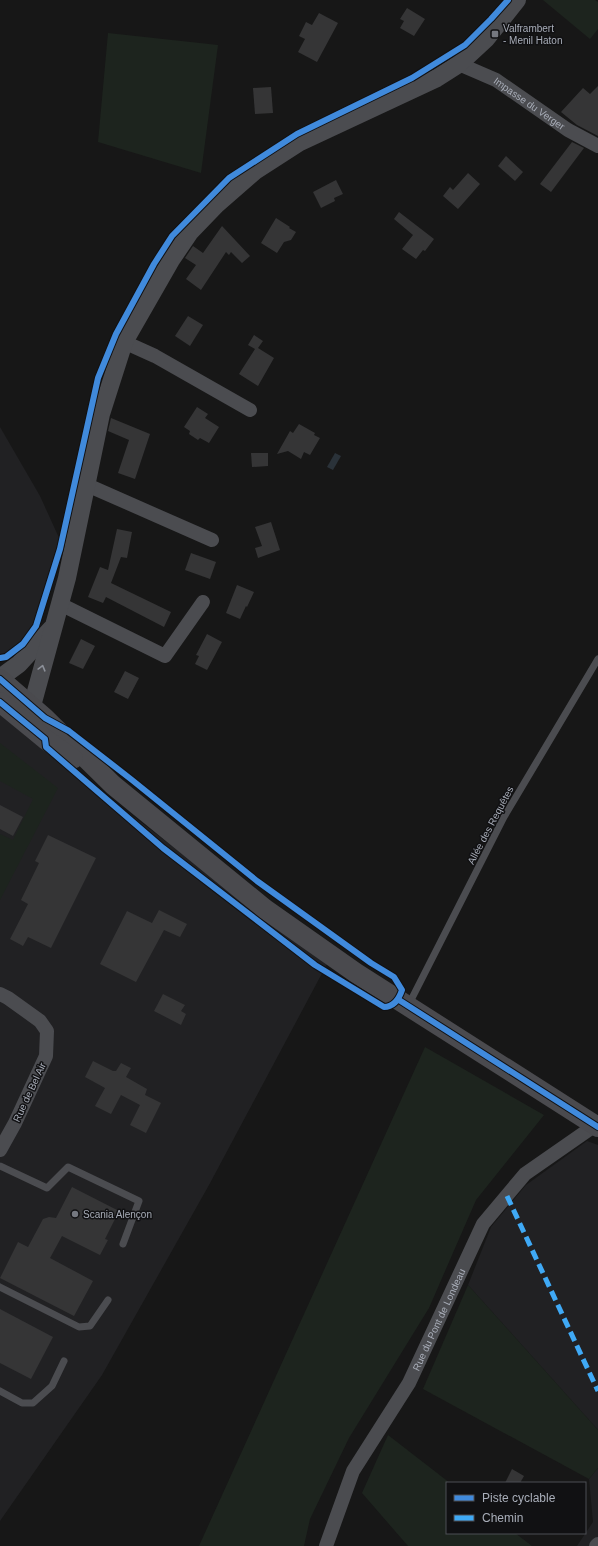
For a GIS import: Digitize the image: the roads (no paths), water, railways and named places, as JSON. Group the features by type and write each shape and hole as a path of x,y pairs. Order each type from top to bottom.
{"main road":[{"path":"0,678 32,706 113,785 265,909 356,973 597,1123"},
{"path":"0,694 23,713 32,706"},
{"path":"0,702 45,739 113,785"}],"street":[{"path":"32,706 67,578 101,414 124,342 171,260 190,232 216,205 255,172 300,142 437,78 460,64 486,39 517,0"},
{"name":"Impasse du Verger","path":"460,64 496,80 568,130 598,146"},
{"path":"124,342 156,356 250,410"},
{"path":"87,485 212,540"},
{"path":"60,604 165,656 203,602"},
{"path":"0,678 19,664 53,627"},
{"name":"Rue de Bel Air","path":"0,994 40,1021 47,1031 46,1056 15,1123 0,1150"},
{"name":"Rue du Pont de Londeau","path":"326,1546 353,1471 409,1383 483,1224 525,1174 597,1123"}],"lane":[{"name":"Allée des Requêtes","path":"408,1006 504,817 598,659"},
{"path":"0,1166 47,1188 68,1167 139,1201 123,1244"},
{"path":"0,1287 79,1326 90,1326 108,1300"},
{"path":"0,1391 22,1403 33,1403 52,1386 64,1362"}],"place":[{"name":"Valframbert - Menil Haton","path":"495,34"},
{"name":"Scania Alençon","path":"75,1214"}]}
